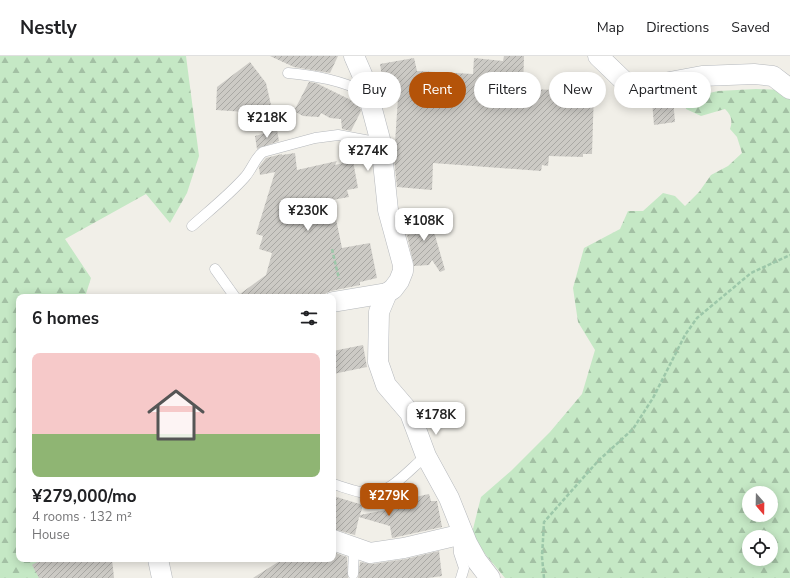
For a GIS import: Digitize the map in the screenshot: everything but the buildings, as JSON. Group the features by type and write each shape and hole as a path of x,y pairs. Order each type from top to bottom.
{"street":[{"path":"354,56 360,72"},
{"path":"598,56 624,81 634,86 648,86 702,76 727,74 782,76 790,89"},
{"path":"338,301 387,293 393,290 400,281 403,271 388,210 381,143 371,108"},
{"path":"387,293 379,312 378,362 386,385 410,413 426,456 449,498 460,534 476,561 490,578"},
{"path":"336,541 370,553 404,548 460,534"},
{"path":"159,562 162,578"}],"lane":[{"path":"288,73 322,76 348,84"},
{"path":"192,226 250,172 259,155 263,152 315,138 338,135 381,143"},
{"path":"215,269 233,294"},
{"path":"336,485 375,493 391,486 426,456"},
{"path":"460,534 459,553 464,568 461,578"},
{"path":"353,574 354,548"}],"path":[{"path":"332,248 338,301"},
{"path":"544,578 542,557 544,522 598,461 633,429 653,398 685,335 697,318 751,273 790,255"}],"green space":[{"path":"0,56 186,56 199,156 187,193 170,223 146,194 65,239 91,278 86,294 16,294 16,562 91,562 88,578 0,578"},
{"path":"756,89 790,90 790,578 505,578 471,537 481,497 511,471 550,432 582,394 595,350 578,322 573,288 584,248 620,229 628,211 643,211 663,193 675,196 685,206 699,192 711,175 728,166 742,153 737,137 730,129 731,118 725,109 701,116 686,109 711,108 711,93"}]}
